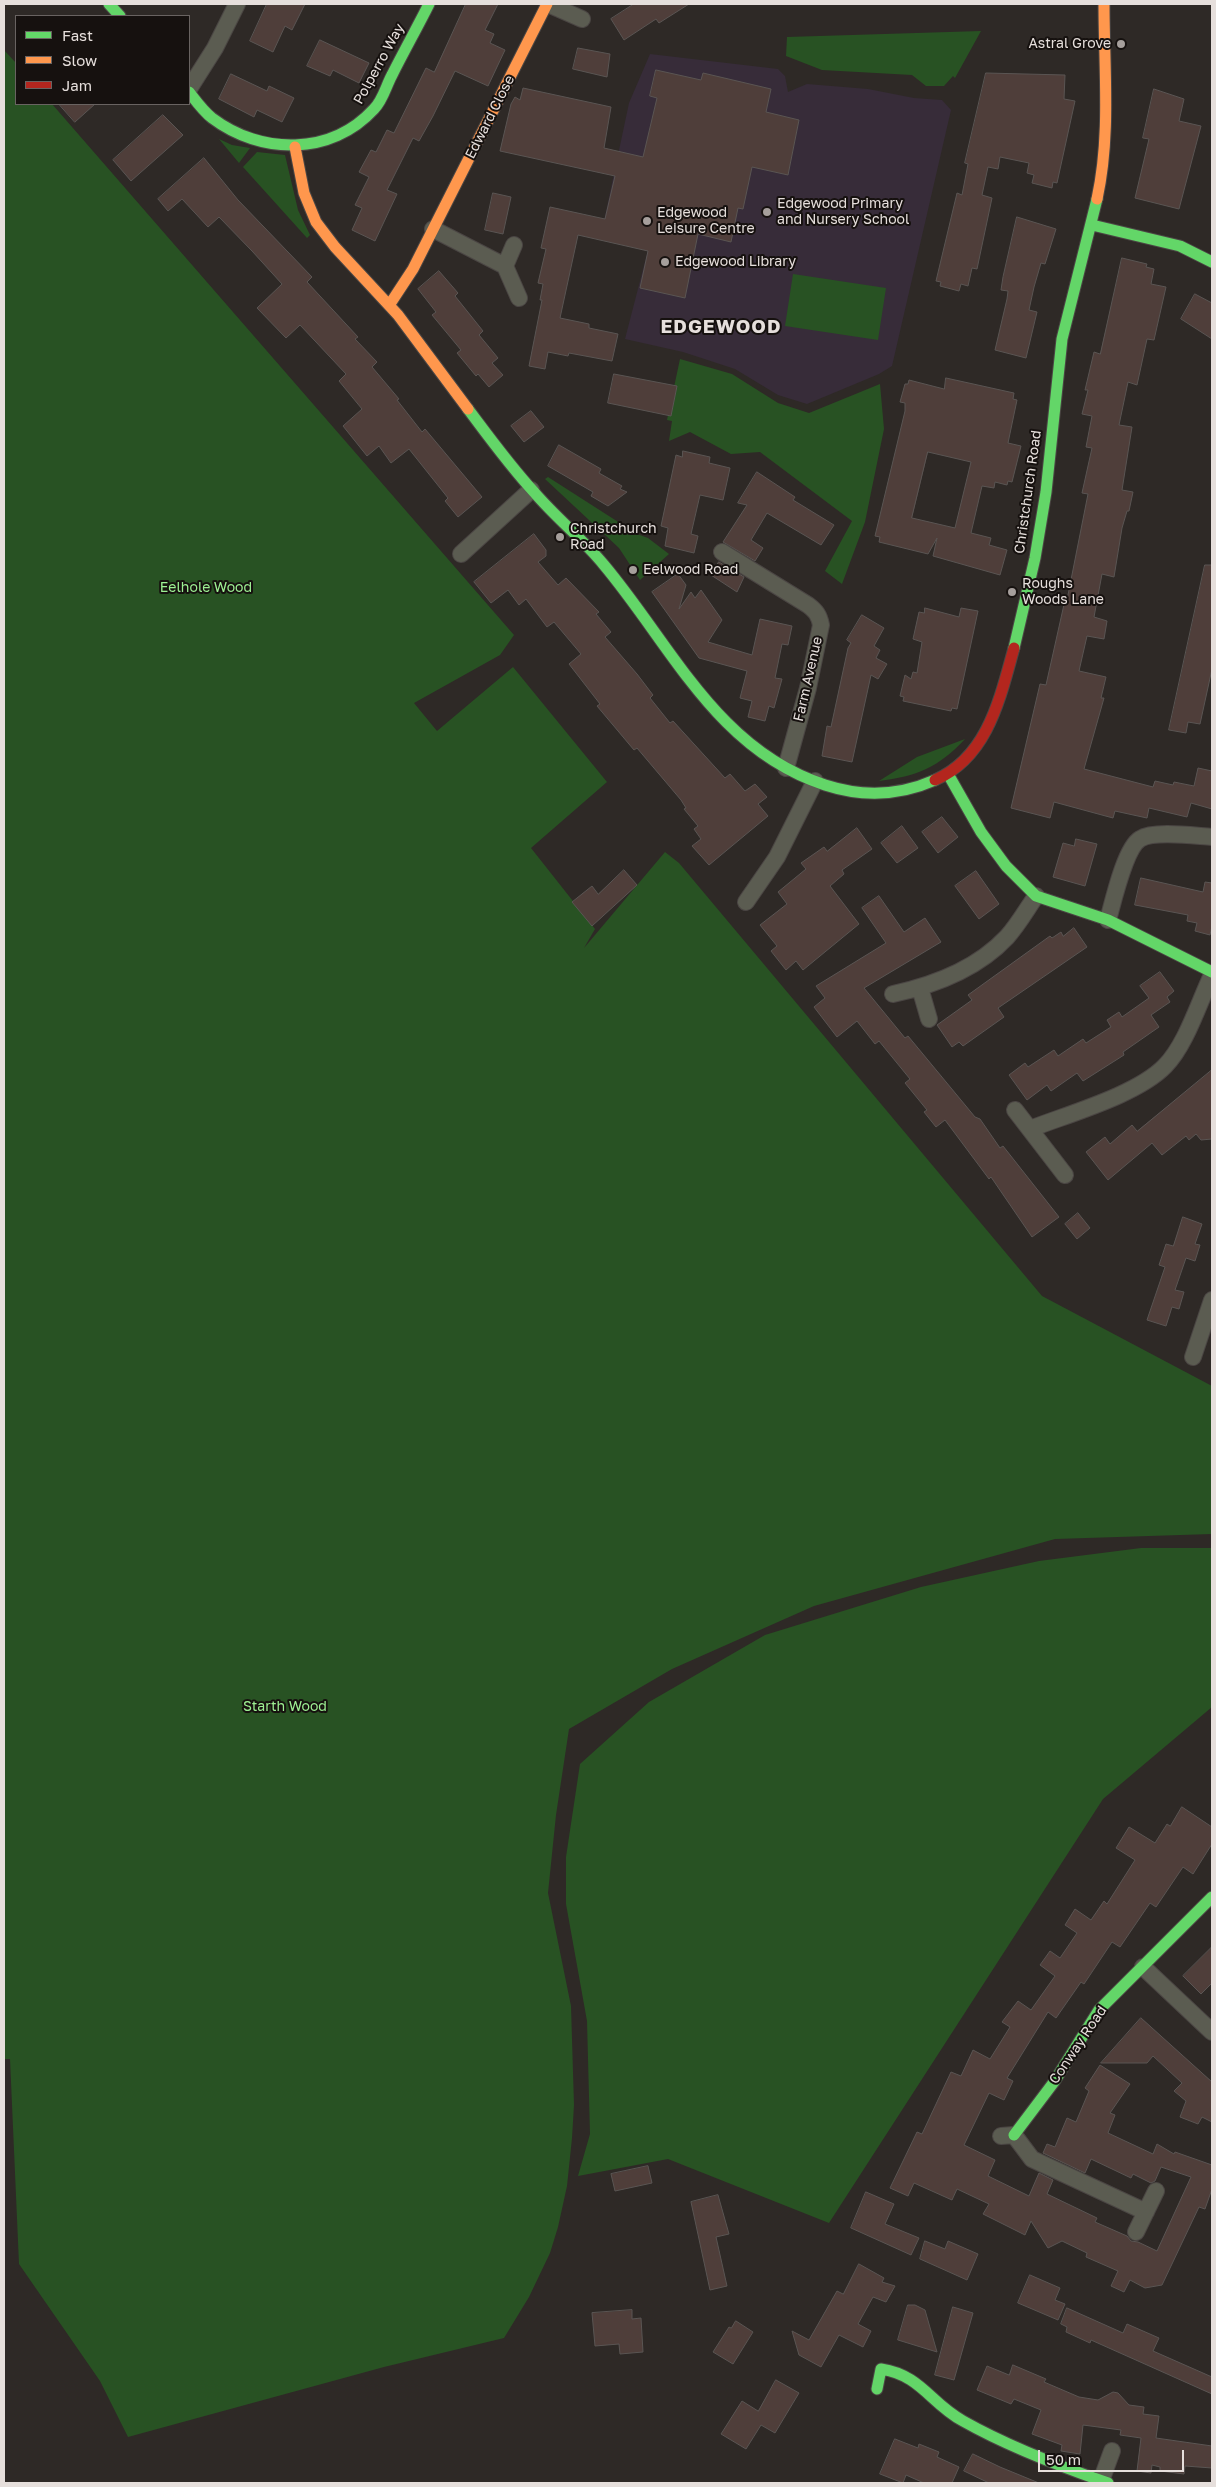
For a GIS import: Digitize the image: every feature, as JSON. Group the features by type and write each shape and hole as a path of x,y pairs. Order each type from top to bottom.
{"street":[{"path":"109,4 119,15"},
{"path":"190,89 215,48 237,4"},
{"name":"Polperro Way","path":"190,92 212,117 234,132 259,142 295,147 324,143 343,136 362,122 376,107 429,4"},
{"name":"Edward Close","path":"390,304 413,269 547,4 582,19"},
{"name":"Christchurch Road","path":"295,147 301,184 310,209 323,232 342,257 390,304 531,490 579,535 609,570 704,701 732,732 786,768 840,790 886,795 908,792 930,784 948,774 966,759 981,739 1000,701 1023,612 1040,529 1049,470 1062,339 1092,224 1104,162 1106,122 1104,4"},
{"path":"1092,224 1180,246 1212,262"},
{"path":"433,229 505,266 518,298"},
{"path":"505,266 514,245"},
{"path":"461,554 531,490"},
{"name":"Farm Avenue","path":"722,552 808,605 816,611 820,618 821,625 808,688 786,768"},
{"path":"948,774 981,832 1006,866 1036,896 1108,920 1212,973 1176,1051 1164,1067 1130,1090 1030,1129"},
{"path":"746,902 777,857 815,781"},
{"path":"1108,920 1130,851 1140,839 1155,835 1212,837"},
{"path":"893,994 920,988 971,966 991,953 1009,935 1036,896"},
{"path":"920,988 929,1019"},
{"path":"1015,1110 1065,1175"},
{"path":"1193,1356 1212,1300"},
{"name":"Conway Road","path":"1146,2212 1032,2160 1008,2135 1054,2082 1099,2010 1212,1897"},
{"path":"1142,1967 1212,2032"},
{"path":"1136,2232 1156,2192"},
{"path":"876,2389 881,2369 895,2371 908,2376 922,2385 939,2405 965,2422 1055,2465 1105,2482 1112,2451"}],"shaded area":[{"name":"Edgewood Primary and Nursery School","path":"650,54 778,69 785,76 788,92 807,84 868,89 914,98 942,100 951,110 892,366 879,374 807,404 778,395 735,369 683,352 625,339 648,250 600,240 629,103"}],"green space":[{"path":"981,31 955,78 953,76 944,86 926,86 912,75 822,70 786,56 787,37"},
{"path":"4,50 15,62 15,105 53,105 514,635 500,655 414,703 437,731 513,667 607,782 531,848 595,929 584,948 665,852 679,863 1042,1296 1212,1386 1212,1534 1055,1539 814,1606 672,1669 569,1729 556,1815 548,1893 571,2006 574,2105 567,2186 550,2253 529,2297 504,2338 384,2367 128,2437 100,2381 19,2264 10,2059 4,2059"},
{"path":"219,139 232,145 250,148 239,163"},
{"path":"257,152 285,155 298,210 310,235 307,238 243,167"},
{"path":"793,274 886,288 878,340 785,326"},
{"path":"680,359 732,374 778,403 809,413 880,384 884,429 865,522 842,584 825,571 852,521 760,452 731,454 690,432 669,441 672,421 667,420"},
{"path":"548,477 637,534 648,538 669,554 640,580 619,548 545,479"},
{"path":"965,739 946,757 926,769 905,776 879,781 917,757"},
{"path":"1141,1548 1212,1548 1212,1707 1103,1799 829,2223 668,2159 578,2176 590,2134 587,2021 566,1904 566,1857 580,1764 649,1702 765,1635 921,1587 1039,1561"}],"building":[{"path":"267,4 305,4 292,30 285,26 273,52 250,41"},
{"path":"466,4 498,4 485,30 494,34 490,43 505,50 488,86 455,71 419,141 413,138 387,190 397,194 375,241 352,230 362,208 355,205 369,177 359,172 371,150 376,152 387,130 394,133 426,68 434,72"},
{"path":"634,4 689,4 659,23 656,19 624,40 611,19"},
{"path":"320,40 369,63 359,83 333,70 330,76 307,66"},
{"path":"578,48 610,54 607,77 573,69"},
{"path":"656,70 701,80 703,73 771,89 766,112 799,120 788,175 752,167 743,209 738,208 731,242 698,234 685,298 640,288 648,251 578,235 560,318 589,324 589,328 618,334 612,361 569,353 568,356 548,352 545,369 529,366 542,300 540,300 543,284 538,283 546,249 541,248 550,207 605,219 615,176 500,151 511,104 515,97 520,100 523,88 611,107 604,148 643,157 657,98 650,96"},
{"path":"986,73 1065,75 1064,99 1075,101 1057,183 1053,182 1052,188 1032,183 1034,175 1027,173 1029,163 1000,157 998,169 988,167 982,195 992,198 977,269 972,268 968,286 961,284 959,291 940,286 941,282 936,281 957,193 962,195 968,164 965,163"},
{"path":"231,74 267,91 269,86 294,98 282,122 257,110 254,117 219,99"},
{"path":"1154,89 1184,99 1179,121 1201,126 1179,209 1135,198 1149,139 1143,138"},
{"path":"60,105 94,105 75,122"},
{"path":"163,115 183,135 131,181 113,160"},
{"path":"204,158 238,200 312,277 307,282 358,337 355,339 377,362 372,367 399,399 397,400 422,432 425,429 482,497 458,517 445,501 448,498 409,449 391,463 379,446 367,456 343,426 362,409 339,381 346,374 300,325 286,338 257,308 282,284 252,251 219,217 208,227 182,199 168,211 158,199"},
{"path":"493,193 511,197 503,234 485,230"},
{"path":"1017,217 1056,229 1045,264 1041,263 1034,287 1029,310 1037,312 1026,358 995,350 1008,291 1001,290 1003,277"},
{"path":"1122,258 1147,264 1146,267 1154,269 1151,284 1166,287 1154,340 1147,339 1137,385 1128,382 1119,425 1132,427 1122,490 1133,492 1129,511 1127,511 1122,528 1114,577 1102,574 1094,617 1107,621 1104,639 1087,636 1079,671 1106,677 1101,698 1104,698 1084,769 1153,787 1155,781 1173,785 1174,782 1194,786 1198,768 1212,771 1212,809 1191,803 1187,817 1149,808 1147,818 1115,811 1113,818 1054,802 1050,818 1011,808 1040,684 1046,685 1065,600 1067,600 1088,494 1082,493 1092,448 1086,447 1092,416 1082,414 1088,390 1085,390 1094,352 1100,354"},
{"path":"439,271 458,293 455,296 483,331 479,335 498,358 492,363 503,375 489,387 478,374 476,376 457,353 461,350 432,315 436,312 418,289"},
{"path":"1195,294 1212,303 1212,339 1181,319"},
{"path":"614,374 677,386 671,416 608,403"},
{"path":"946,378 1014,393 1013,399 1017,400 1008,443 1021,446 1012,482 1008,481 1007,485 995,482 994,488 982,486 971,533 991,538 989,545 1007,550 1000,575 933,556 937,538 928,554 879,542 880,537 875,536 905,411 905,403 900,402 905,384 908,384 909,380 944,389","holes":["928,452 971,462 955,528 912,518"]},
{"path":"531,411 544,427 524,442 511,426"},
{"path":"559,445 601,469 599,473 622,486 620,489 627,492 608,506 591,496 593,492 548,466"},
{"path":"683,451 710,457 709,463 730,468 723,500 700,495 691,534 698,536 694,553 665,546 668,528 661,526 676,455 682,457"},
{"path":"757,472 795,497 793,500 834,525 821,545 767,513 751,540 763,548 755,561 723,542 747,505 738,503"},
{"path":"534,534 546,550 546,556 538,562 558,585 566,578 599,612 596,614 611,632 605,637 653,695 650,698 670,723 673,721 725,778 730,774 745,791 755,784 767,797 758,804 768,816 709,865 692,846 701,839 694,829 698,826 684,809 686,808 681,800 637,748 634,750 597,706 600,704 569,664 581,654 554,622 547,627 526,599 519,605 508,590 491,603 474,582"},
{"path":"719,562 744,577 737,592 711,575"},
{"path":"1205,565 1212,565 1212,669 1200,724 1188,722 1186,733 1169,730"},
{"path":"678,574 686,585 679,609 691,592 695,598 701,590 722,620 708,642 752,655 760,619 792,626 788,645 782,644 775,678 782,679 774,708 769,706 765,721 748,717 752,701 740,698 747,671 699,658 652,592"},
{"path":"925,608 959,617 961,608 978,611 957,709 952,708 951,711 903,701 904,697 900,696 905,675 911,679 913,672 917,673 922,642 913,639 919,612 924,613"},
{"path":"862,615 884,628 874,646 880,650 876,658 887,664 878,679 871,675 852,762 822,756 827,726 831,727 848,648 851,643 847,640"},
{"path":"942,817 958,837 938,853 922,832"},
{"path":"902,826 918,848 897,863 881,843"},
{"path":"857,828 872,849 842,870 844,874 830,886 859,924 803,970 796,961 786,970 771,951 777,946 760,925 787,904 778,892 806,869 801,863 824,847 827,851"},
{"path":"1076,839 1097,844 1085,886 1053,877 1063,843 1074,846"},
{"path":"624,870 637,885 592,926 572,902 592,886 598,894"},
{"path":"976,871 999,904 979,919 955,886"},
{"path":"1141,878 1203,892 1205,882 1212,883 1212,926 1210,935 1195,931 1197,923 1187,921 1188,915 1135,905"},
{"path":"879,896 904,932 925,918 941,942 864,988 905,1038 908,1036 975,1117 980,1119 1000,1148 1003,1146 1059,1217 1032,1237 991,1177 989,1179 945,1120 936,1127 924,1112 927,1110 905,1083 910,1079 879,1041 875,1044 857,1021 837,1037 814,1007 825,998 816,986 886,943 862,908"},
{"path":"1074,928 1087,947 998,1008 1004,1017 963,1046 959,1042 952,1047 937,1025 972,1000 968,995 1050,936 1052,938 1061,932 1063,936"},
{"path":"1160,972 1174,991 1167,997 1170,1002 1151,1015 1159,1027 1123,1052 1124,1055 1083,1081 1077,1073 1051,1091 1047,1085 1027,1100 1009,1075 1025,1063 1028,1067 1054,1050 1058,1056 1083,1039 1086,1043 1111,1027 1107,1020 1119,1012 1122,1017 1149,998 1140,986"},
{"path":"1212,1070 1212,1139 1201,1140 1196,1134 1189,1140 1186,1136 1162,1155 1152,1143 1108,1180 1086,1152 1105,1137 1110,1144 1132,1125 1137,1131"},
{"path":"1078,1213 1090,1228 1077,1239 1065,1224"},
{"path":"1183,1217 1202,1224 1195,1244 1200,1245 1195,1261 1186,1258 1175,1290 1184,1292 1179,1309 1172,1307 1166,1326 1147,1320 1165,1267 1159,1265 1166,1244 1173,1246"},
{"path":"1182,1807 1212,1827 1212,1844 1193,1874 1183,1867 1156,1907 1150,1903 1120,1947 1112,1942 1084,1984 1081,1982 1056,2018 1048,2012 1007,2078 1013,2081 1004,2100 989,2093 964,2145 995,2160 988,2176 1029,2196 1039,2173 1053,2180 1047,2194 1097,2218 1095,2222 1127,2236 1131,2241 1138,2242 1157,2251 1191,2177 1161,2167 1155,2181 1151,2183 1133,2174 1131,2178 1091,2159 1085,2173 1043,2153 1047,2144 1055,2147 1067,2118 1076,2122 1089,2091 1085,2088 1100,2065 1130,2084 1110,2113 1115,2115 1108,2133 1153,2154 1157,2144 1174,2154 1175,2152 1212,2165 1212,2189 1205,2209 1199,2207 1162,2285 1145,2288 1130,2280 1124,2292 1111,2286 1118,2271 1086,2257 1087,2253 1062,2241 1048,2248 1031,2221 1025,2235 983,2214 989,2204 957,2189 952,2200 914,2183 908,2196 890,2188 917,2132 922,2134 951,2072 961,2076 973,2050 990,2059 1010,2027 1002,2022 1018,2001 1031,2010 1055,1976 1040,1965 1050,1951 1060,1958 1077,1933 1065,1925 1075,1909 1091,1920 1104,1901 1107,1904 1135,1860 1116,1848 1129,1827 1155,1843 1167,1824 1170,1826"},
{"path":"1212,1947 1212,1983 1201,1994 1183,1976"},
{"path":"1141,2018 1212,2082 1212,2122 1202,2117 1198,2124 1180,2117 1186,2101 1174,2091 1182,2083 1153,2056 1147,2063 1101,2063"},
{"path":"648,2166 652,2183 615,2191 611,2174"},
{"path":"866,2192 894,2204 885,2224 919,2238 911,2255 851,2228"},
{"path":"718,2195 729,2234 716,2237 727,2286 710,2290 691,2202"},
{"path":"925,2241 945,2249 948,2241 978,2254 967,2280 920,2259"},
{"path":"859,2264 884,2278 882,2282 895,2286 886,2302 873,2297 858,2324 871,2331 863,2347 839,2335 821,2367 799,2355 792,2331 809,2340 837,2291 843,2294"},
{"path":"1030,2275 1060,2288 1055,2300 1065,2304 1058,2320 1018,2303"},
{"path":"908,2305 915,2305 925,2310 937,2352 898,2340"},
{"path":"953,2307 973,2313 954,2380 935,2375"},
{"path":"1067,2308 1123,2333 1127,2324 1159,2338 1153,2351 1212,2377 1212,2394 1091,2340 1090,2343 1066,2332 1067,2327 1061,2324"},
{"path":"632,2310 632,2319 641,2318 643,2352 620,2354 619,2344 595,2346 592,2313"},
{"path":"736,2321 753,2332 733,2364 713,2352 729,2327 731,2328"},
{"path":"1013,2365 1046,2379 1044,2382 1079,2397 1098,2400 1113,2392 1118,2393 1129,2405 1144,2407 1143,2414 1159,2416 1156,2438 1212,2446 1212,2468 1185,2466 1184,2474 1160,2471 1160,2467 1152,2465 1151,2473 1137,2471 1141,2438 1120,2435 1121,2430 1083,2425 1080,2454 1061,2451 1062,2445 1032,2434 1041,2410 1014,2399 1011,2404 977,2390 987,2366 1009,2375"},
{"path":"776,2380 799,2393 775,2433 761,2425 746,2449 721,2434 742,2401 758,2411"},
{"path":"895,2439 918,2448 919,2444 939,2452 937,2457 959,2467 952,2483 924,2483 906,2475 903,2483 880,2474"},
{"path":"973,2454 1039,2483 989,2483 964,2471"}],"traffic: fast":[{"path":"109,4 119,15"},
{"path":"190,93 212,118 231,130 252,139 273,144 295,145 317,142 337,135 357,124 377,105 429,4"},
{"path":"1014,648 1035,558 1046,492 1062,339 1097,199"},
{"path":"1092,225 1180,246 1212,262"},
{"path":"468,409 542,502 604,565 700,692 726,721 754,747 787,769 825,785 853,792 894,792 935,780"},
{"path":"948,774 981,832 1006,866 1036,896 1108,920 1212,972"},
{"path":"1014,2135 1054,2082 1099,2010 1212,1897"},
{"path":"877,2389 881,2369 895,2372 916,2383 952,2414 980,2430 1034,2455 1108,2483"}],"traffic: slow":[{"path":"390,304 413,269 547,4"},
{"path":"1097,199 1104,151 1105,126 1104,4"},
{"path":"295,147 304,193 316,222 335,247 398,315 468,409"}],"traffic: jam":[{"path":"935,780 953,770 968,757 980,741 997,706 1014,648"}],"place":[{"name":"Astral Grove","path":"1121,44"},
{"name":"Edgewood Primary and Nursery School","path":"767,212"},
{"name":"Edgewood Leisure Centre","path":"647,221"},
{"name":"Edgewood Library","path":"665,262"},
{"name":"Christchurch Road","path":"560,537"},
{"name":"Eelwood Road","path":"633,570"},
{"name":"Roughs Woods Lane","path":"1012,592"}],"district":[{"name":"EDGEWOOD","path":"721,327"}],"park label":[{"name":"Eelhole Wood","path":"206,588"},
{"name":"Starth Wood","path":"285,1707"}]}
